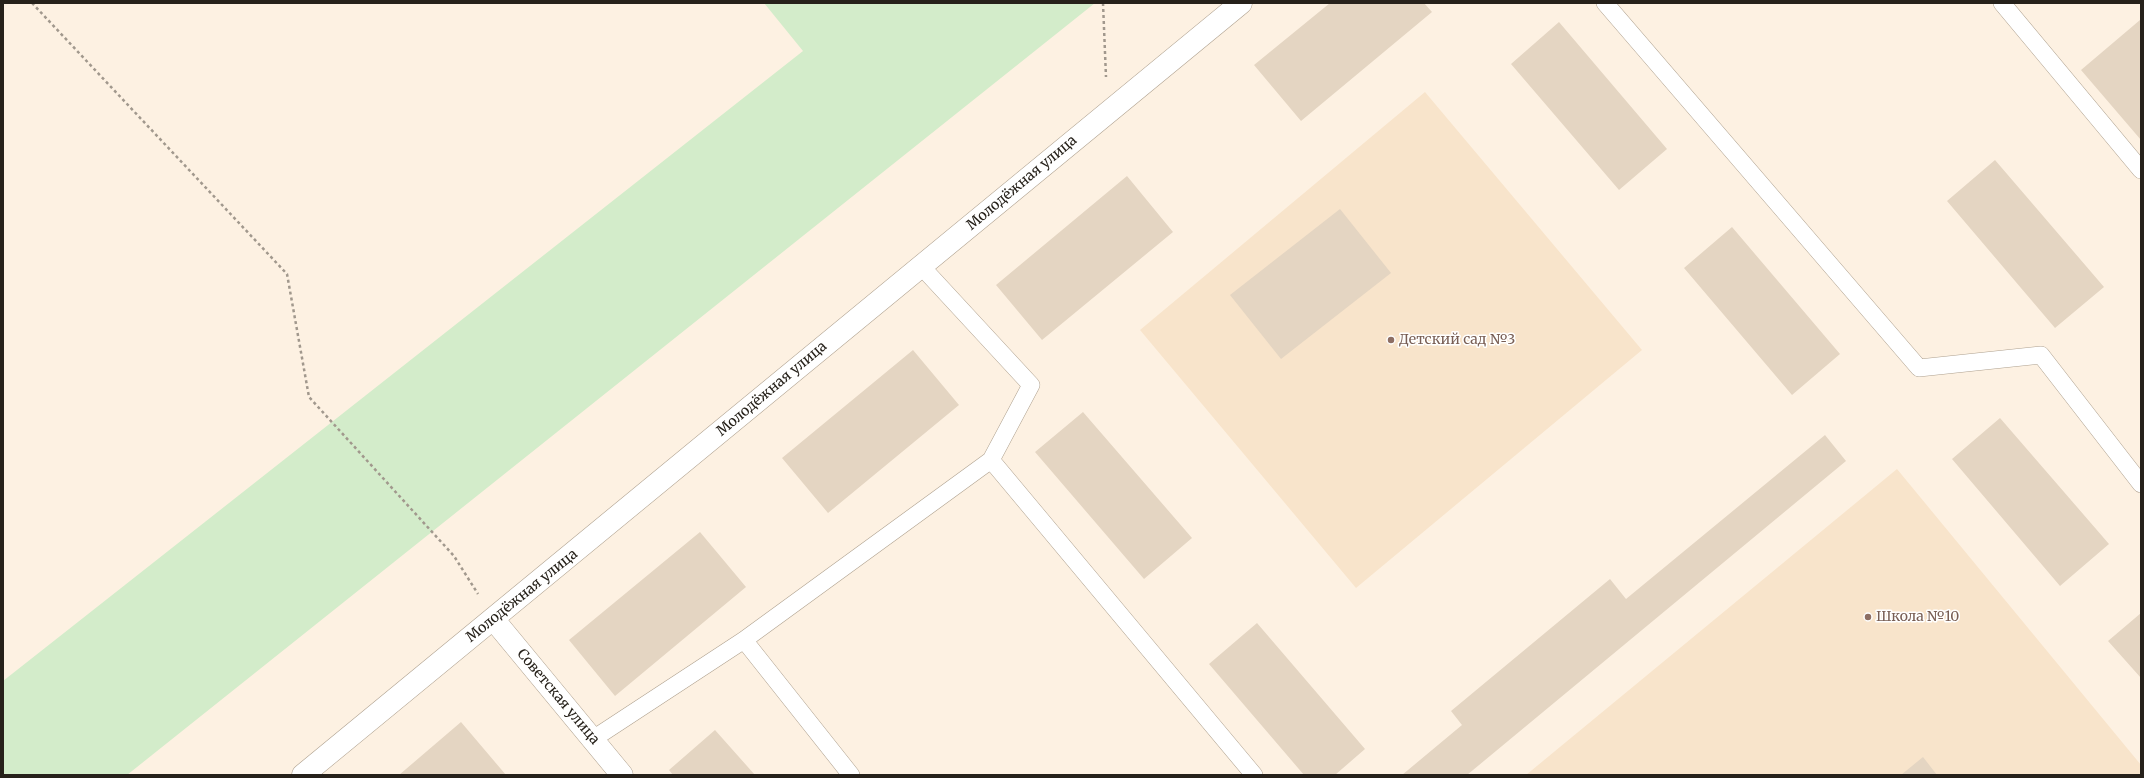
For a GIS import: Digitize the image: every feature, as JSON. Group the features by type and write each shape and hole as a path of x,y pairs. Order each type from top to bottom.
{"street":[{"name":"Молодёжная улица","path":"303,775 494,620 1241,3"},
{"name":"Советская улица","path":"494,620 622,775"}],"lane":[{"path":"1605,3 1919,368 2041,355 2141,484"},
{"path":"2002,3 2141,170"},
{"path":"593,740 744,640 991,460 1031,385 921,266"},
{"path":"991,460 1254,775"},
{"path":"744,640 851,775"}],"path":[{"path":"32,3 287,274 309,397 454,556 494,620"},
{"path":"1103,3 1108,112"}],"shaded area":[{"name":"Детский сад №3","path":"1425,92 1642,350 1356,588 1140,330"},
{"name":"Школа №10","path":"1897,469 2141,765 2141,775 1526,775"}],"green space":[{"path":"764,3 1095,3 127,775 3,775 3,681 803,51"}],"building":[{"path":"1330,3 1424,3 1432,12 1301,121 1254,65"},
{"path":"2140,20 2141,21 2141,140 2081,70"},
{"path":"1559,22 1667,149 1619,190 1511,64"},
{"path":"1995,160 2104,287 2055,328 1947,201"},
{"path":"1127,176 1173,232 1042,340 996,285"},
{"path":"1340,209 1391,273 1281,359 1230,295"},
{"path":"1732,227 1840,354 1792,395 1684,268"},
{"path":"913,350 959,405 828,513 782,458"},
{"path":"1083,412 1192,538 1144,579 1035,452"},
{"path":"2000,418 2109,544 2060,586 1952,459"},
{"path":"1825,435 1846,461 1467,775 1402,775 1462,725 1451,711 1610,579 1626,599"},
{"path":"700,532 746,587 615,696 569,640"},
{"path":"2141,613 2141,678 2108,641"},
{"path":"1257,623 1365,749 1335,775 1304,775 1209,664"},
{"path":"461,722 506,775 399,775"},
{"path":"715,730 755,775 673,775 669,770"},
{"path":"1923,757 1937,775 1901,775"}],"place":[{"name":"Детский сад №3","path":"1391,340"},
{"name":"Школа №10","path":"1868,617"}]}
